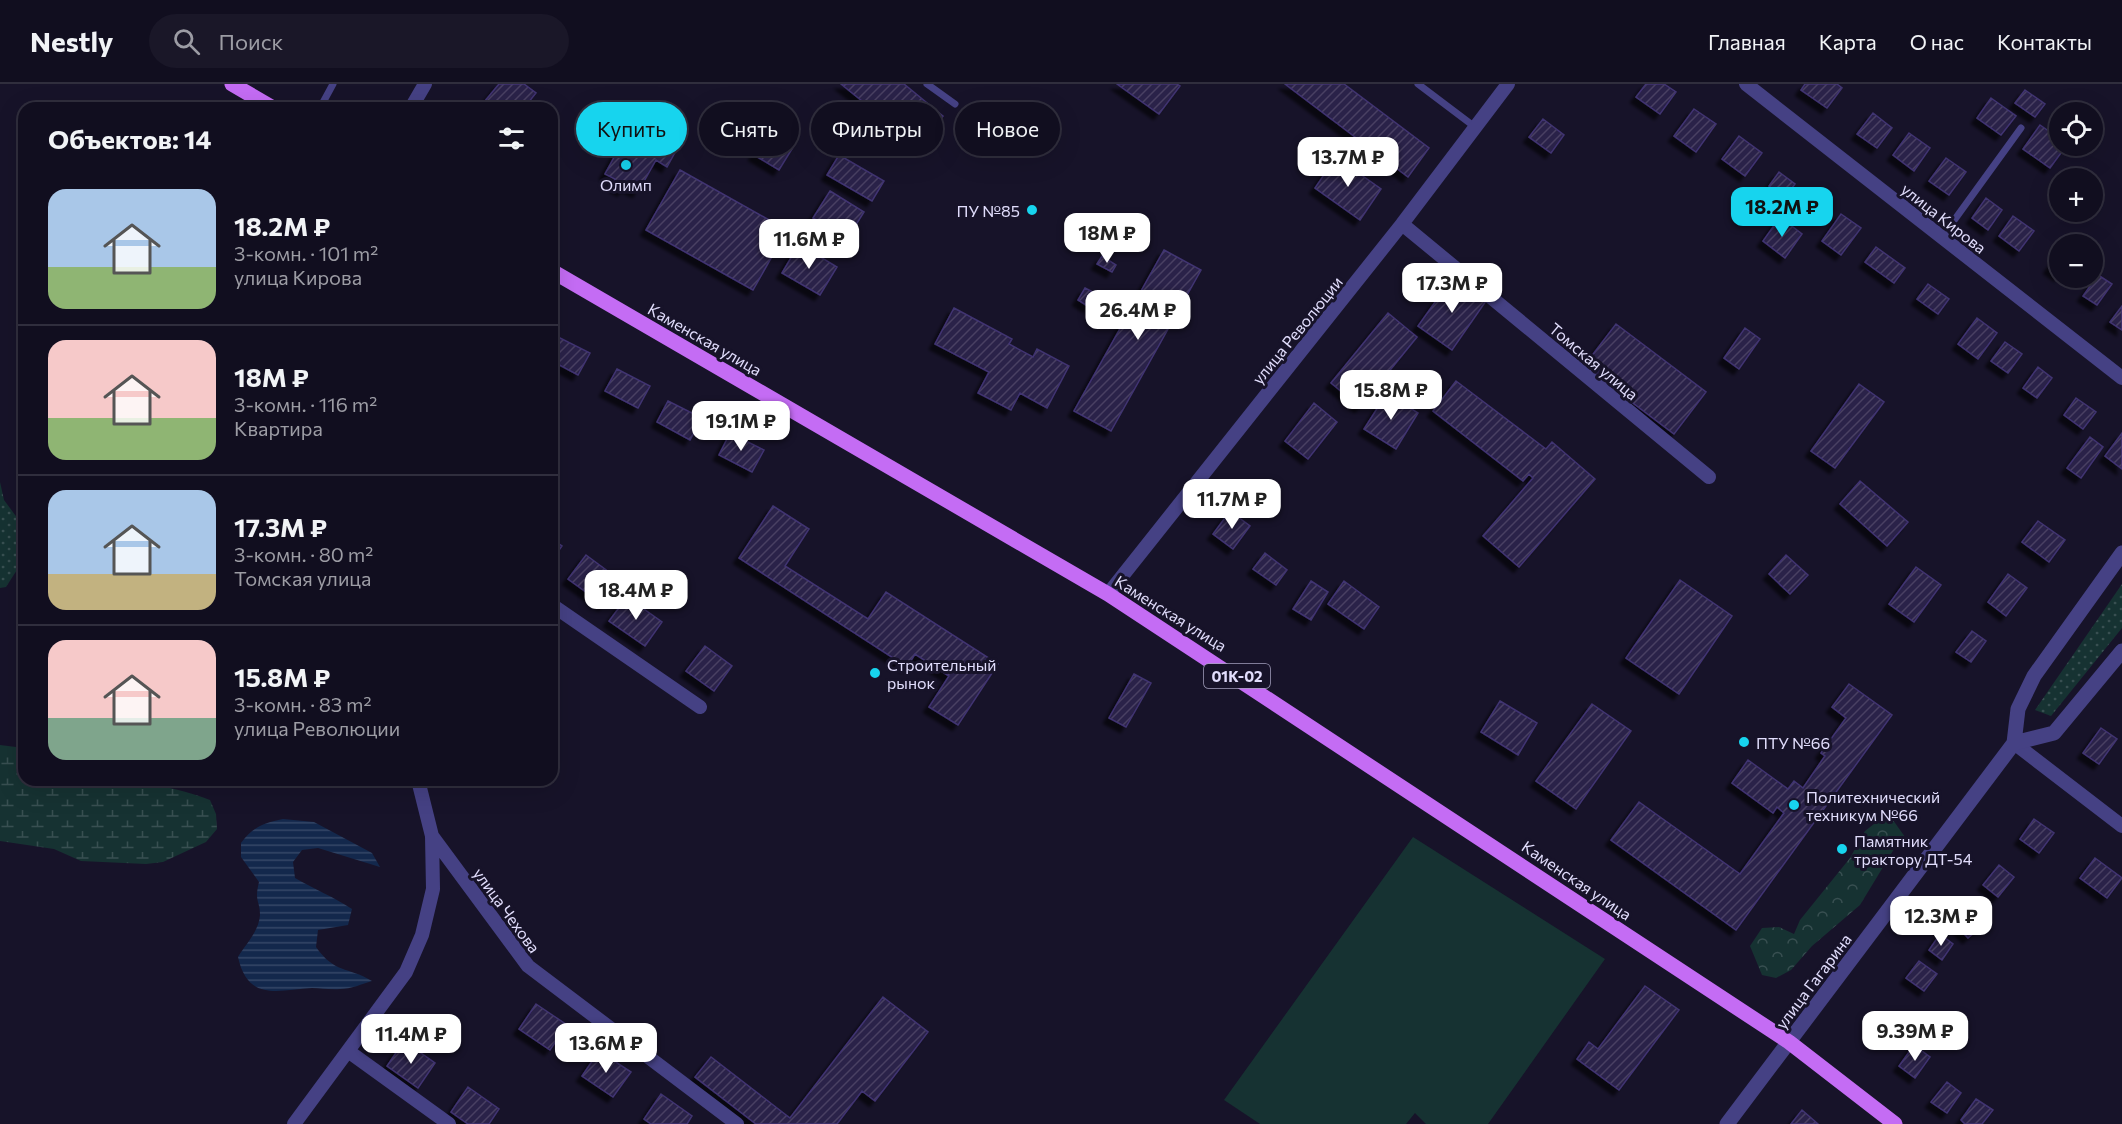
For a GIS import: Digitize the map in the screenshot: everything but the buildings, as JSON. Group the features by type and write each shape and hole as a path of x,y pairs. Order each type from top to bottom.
{"main road":[{"path":"232,84 263,102"},
{"name":"Каменская улица","path":"558,274 1108,594 1789,1042 1895,1124"}],"street":[{"path":"414,102 425,84"},
{"name":"улица Революции","path":"1108,594 1402,224 1508,84"},
{"name":"улица Кирова","path":"1746,84 2122,378"},
{"name":"Томская улица","path":"1402,224 1709,477"},
{"path":"2014,743 2018,709 2034,676 2122,554"},
{"path":"558,609 700,708"},
{"path":"2014,743 2054,733 2122,651"},
{"path":"2014,743 2122,826"},
{"name":"улица Гагарина","path":"1726,1124 2014,743"},
{"path":"294,1124 406,972 422,935 433,889 432,836 420,786"},
{"name":"улица Чехова","path":"432,836 528,966 737,1124"},
{"path":"348,1051 449,1124"}],"lane":[{"path":"323,102 333,84"},
{"path":"927,84 955,103"},
{"path":"1418,84 1475,127"},
{"path":"1942,237 2021,128"}],"green space":[{"path":"0,482 4,500 18,519 18,568 6,587 0,588"},
{"path":"2122,584 2122,628 2051,716 2035,710"},
{"path":"0,745 18,747 18,786 158,786 210,800 216,814 217,829 206,842 163,862 146,864 81,861 54,849 0,841"},
{"path":"1888,813 1905,837 1894,849 1860,905 1812,946 1791,970 1776,978 1762,975 1750,946 1762,928 1779,927 1794,934 1800,920 1850,858 1865,831"},
{"path":"1413,837 1605,959 1488,1124 1426,1124 1415,1113 1406,1124 1260,1124 1224,1100"}],"water":[{"path":"283,819 314,822 372,853 380,867 318,848 302,850 293,862 295,878 352,909 348,925 318,930 316,947 335,966 372,981 344,989 312,988 276,991 257,987 249,981 243,971 238,957 255,932 260,915 257,897 259,882 241,857 241,843 259,826"}],"place":[{"name":"Олимп","path":"626,165"},
{"name":"ПУ №85","path":"1032,210"},
{"name":"Строительный рынок","path":"875,673"},
{"name":"ПТУ №66","path":"1744,742"},
{"name":"Политехнический техникум №66","path":"1794,805"},
{"name":"Памятник трактору ДТ-54","path":"1842,849"}]}
